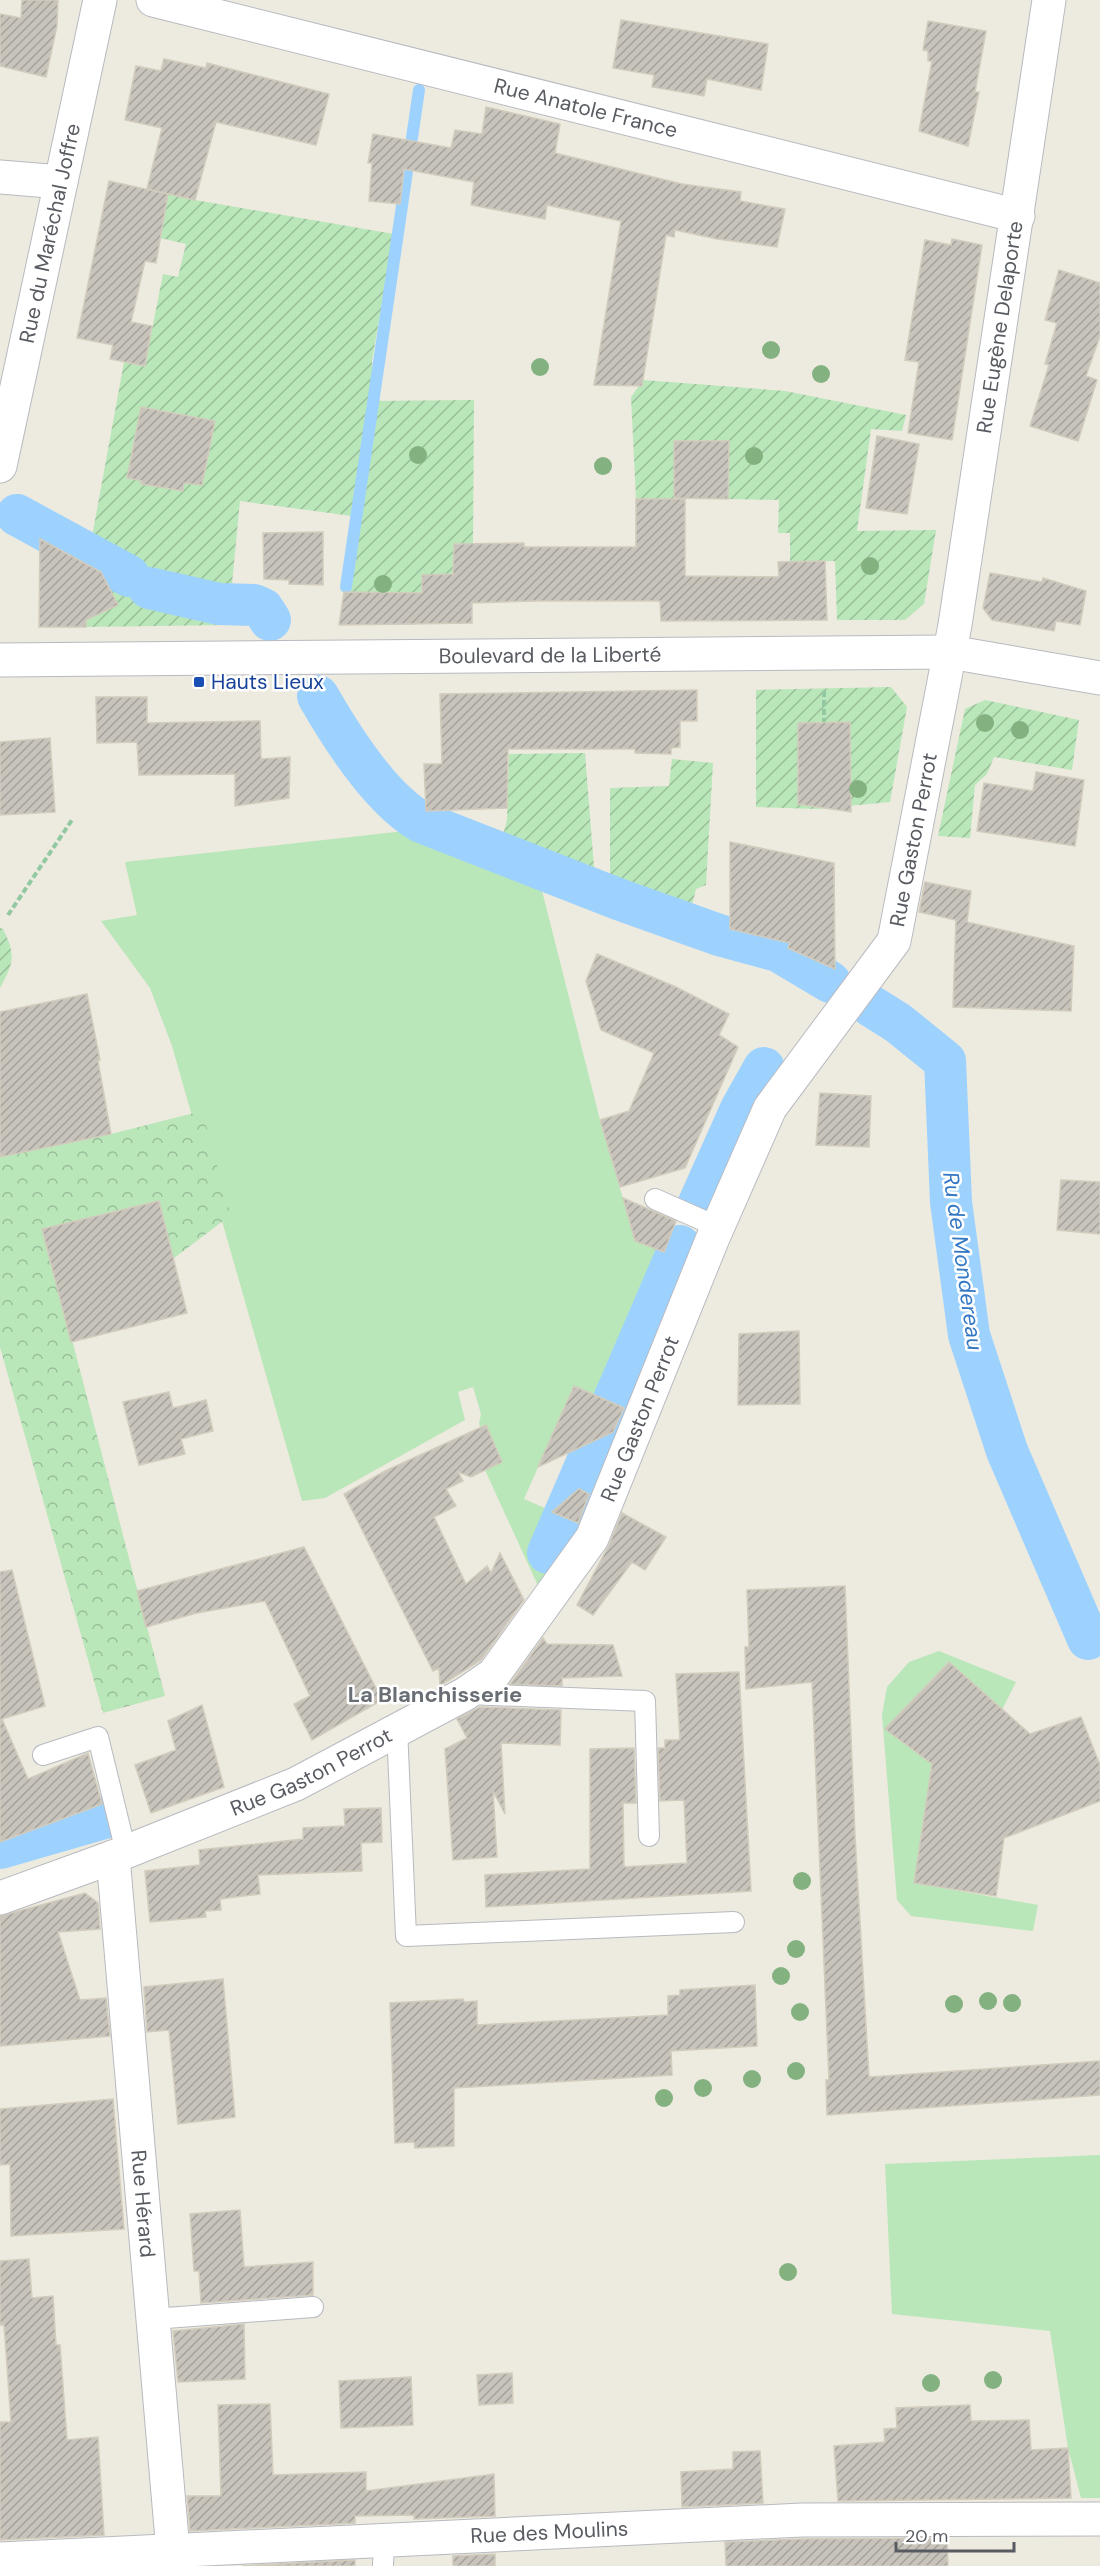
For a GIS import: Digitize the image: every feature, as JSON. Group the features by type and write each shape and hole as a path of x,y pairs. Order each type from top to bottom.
{"street":[{"name":"Rue du Maréchal Joffre","path":"0,466 100,0"},
{"name":"Rue Anatole France","path":"153,0 1018,216"},
{"name":"Rue Eugène Delaporte","path":"950,652 1049,0"},
{"path":"0,177 61,182"},
{"name":"Boulevard de la Liberté","path":"0,660 950,652 1100,678"},
{"name":"Rue Gaston Perrot","path":"0,1898 118,1834 296,1784 397,1728 465,1694 494,1674 592,1538 718,1227 770,1108 894,941 950,652"},
{"name":"Rue Hérard","path":"118,1834 153,2319 173,2551"},
{"name":"Rue des Moulins","path":"0,2559 173,2551 232,2557 383,2553 802,2520 1100,2519"}],"lane":[{"path":"655,1199 718,1227"},
{"path":"465,1694 645,1701 649,1836"},
{"path":"397,1728 406,1936 734,1922"},
{"path":"43,1755 98,1737 118,1834"},
{"path":"153,2319 313,2307"}],"path":[{"path":"824,690 824,722"},
{"path":"8,915 72,820"}],"green space":[{"path":"155,191 394,234 372,361 374,389 371,401 474,400 473,544 454,545 453,574 422,575 422,624 396,625 395,601 362,602 362,592 344,592 352,516 240,501 228,625 86,627 87,564 124,362 145,365 163,274 178,277 186,244 147,235"},
{"path":"643,380 785,391 906,415 902,431 871,429 857,531 936,530 924,604 905,620 837,620 835,561 790,562 790,533 778,533 779,500 728,499 728,441 675,441 674,499 636,499 631,397"},
{"path":"891,687 907,707 890,802 817,809 756,807 756,690","holes":["850,722 850,767 798,766 798,723"]},
{"path":"985,700 1079,720 1072,770 994,757 987,774 975,785 970,838 938,836 965,709"},
{"path":"585,753 595,880 501,843 507,820 509,754"},
{"path":"672,759 713,763 706,885 696,889 691,909 610,884 610,788 669,786"},
{"path":"423,829 538,875 600,1120 635,1240 664,1252 600,1398 574,1386 524,1499 554,1512 548,1527 546,1544 555,1564 539,1588 485,1470 502,1461 489,1432 483,1434 479,1424 481,1414 473,1387 458,1392 465,1420 325,1498 302,1501 172,1046 150,988 101,921 137,915 125,862"},
{"path":"0,928 3,929 7,938 12,959 0,988"},
{"path":"202,1111 231,1215 71,1336 165,1696 103,1713 0,1347 0,1149 111,1134"},
{"path":"939,1651 1016,1682 1002,1710 948,1662 886,1729 932,1764 915,1883 1038,1905 1033,1931 911,1916 897,1900 882,1715 887,1687 909,1662"},
{"path":"1100,2155 1100,2498 1081,2498 1068,2448 1050,2331 892,2314 885,2164"}],"building":[{"path":"22,0 58,0 57,26 46,77 0,66 0,14 21,18"},
{"path":"621,20 768,44 761,90 707,79 704,96 652,87 654,75 613,68"},
{"path":"928,21 986,31 975,92 979,92 968,146 919,131 932,61 928,61 928,51 923,50"},
{"path":"164,59 206,68 207,63 329,94 316,145 216,122 195,200 147,189 162,128 125,120 136,66 161,71"},
{"path":"486,107 560,124 555,153 682,184 741,192 740,201 785,209 777,247 717,239 675,230 674,237 666,235 642,386 594,385 621,221 547,205 545,219 471,205 474,182 404,169 400,204 369,201 372,163 368,163 373,134 451,148 455,130 482,134"},
{"path":"109,181 168,194 156,263 145,261 131,322 152,326 145,366 110,359 113,345 77,338"},
{"path":"952,239 982,245 952,440 908,433 919,362 905,360 925,240 951,245"},
{"path":"1059,270 1100,283 1100,336 1086,376 1097,380 1078,441 1030,426 1049,365 1045,364 1057,323 1045,320"},
{"path":"141,407 215,421 202,485 184,483 183,491 141,484 142,481 127,478"},
{"path":"877,436 919,444 907,514 866,508"},
{"path":"674,441 729,441 728,499 674,498"},
{"path":"636,499 685,499 685,576 779,577 778,562 825,561 827,620 661,621 660,601 534,601 472,603 472,623 339,625 344,592 422,593 422,575 453,574 454,544 524,543 524,547 636,547"},
{"path":"323,532 323,585 289,584 289,580 264,579 263,533"},
{"path":"40,539 101,572 118,605 86,620 86,627 39,627"},
{"path":"990,573 1042,582 1043,578 1086,591 1080,625 1056,621 1054,631 992,620 983,608"},
{"path":"697,690 697,721 680,721 680,747 671,748 671,754 635,753 635,749 508,749 507,808 426,811 424,764 442,764 440,694"},
{"path":"96,697 147,697 147,723 260,721 261,759 290,757 289,798 235,806 235,774 139,775 137,742 97,743"},
{"path":"850,722 851,812 798,804 798,723"},
{"path":"50,738 55,812 0,815 0,742"},
{"path":"1036,772 1084,780 1075,846 977,831 984,783 1033,791"},
{"path":"730,842 834,863 835,969 788,948 790,943 730,929"},
{"path":"925,882 971,891 967,922 1074,946 1071,1011 953,1007 956,920 919,912"},
{"path":"597,954 676,987 729,1014 719,1035 738,1047 685,1168 620,1187 600,1120 629,1111 654,1053 601,1030 586,981"},
{"path":"87,994 111,1134 0,1157 0,1012"},
{"path":"820,1093 871,1096 869,1147 816,1145"},
{"path":"1061,1180 1100,1182 1100,1234 1057,1230"},
{"path":"623,1198 676,1221 664,1252 635,1241"},
{"path":"159,1201 187,1313 71,1342 42,1229"},
{"path":"799,1331 800,1404 738,1405 739,1334"},
{"path":"574,1386 624,1408 613,1432 538,1467"},
{"path":"169,1392 173,1408 206,1400 213,1431 181,1439 185,1454 139,1465 123,1402"},
{"path":"486,1425 502,1462 471,1477 458,1472 463,1481 446,1489 456,1506 434,1517 466,1584 487,1566 491,1573 500,1553 524,1600 481,1660 440,1686 439,1668 433,1671 344,1494 385,1471"},
{"path":"579,1489 589,1494 578,1523 552,1512"},
{"path":"622,1513 666,1537 645,1570 632,1562 593,1615 577,1605 609,1545"},
{"path":"304,1547 382,1700 312,1740 294,1704 310,1696 265,1601 197,1613 146,1627 137,1591"},
{"path":"12,1570 45,1706 2,1719 28,1779 88,1753 102,1804 0,1842 0,1572"},
{"path":"845,1586 855,1836 869,2077 1100,2061 1100,2095 827,2115 826,2080 829,2080 812,1682 746,1689 745,1647 749,1647 747,1590"},
{"path":"543,1638 547,1644 613,1645 622,1676 562,1678 562,1686 510,1684"},
{"path":"949,1662 1030,1734 1081,1717 1100,1765 1100,1801 1004,1838 996,1896 914,1883 932,1764 885,1729"},
{"path":"739,1672 751,1891 486,1907 485,1875 590,1869 590,1749 634,1748 636,1803 623,1803 624,1867 687,1863 684,1800 660,1801 658,1748 665,1748 665,1740 680,1740 676,1674"},
{"path":"202,1705 224,1787 151,1813 135,1765 176,1750 168,1721"},
{"path":"480,1707 561,1710 560,1745 501,1743 505,1814 493,1791 497,1857 453,1860 445,1749 467,1738 457,1719"},
{"path":"381,1808 382,1842 361,1843 362,1871 258,1875 260,1894 220,1899 221,1910 205,1911 206,1917 150,1922 145,1871 200,1865 199,1850 303,1839 303,1828 345,1826 344,1809"},
{"path":"85,1893 98,1903 100,1929 58,1932 80,2000 106,1998 110,2036 0,2046 0,1916"},
{"path":"223,1979 235,2117 178,2124 169,2030 147,2032 144,1987"},
{"path":"755,1985 757,2046 671,2051 672,2075 454,2088 454,2146 415,2148 414,2142 395,2143 390,2003 463,1999 464,2002 477,2001 477,2025 668,2015 668,1996 680,1995 680,1990"},
{"path":"113,2099 124,2229 11,2236 10,2164 0,2165 0,2109"},
{"path":"240,2210 244,2267 313,2262 313,2295 201,2303 199,2271 194,2271 190,2214"},
{"path":"29,2259 32,2298 53,2296 56,2345 60,2345 67,2440 98,2437 104,2535 0,2540 0,2422 11,2422 4,2325 0,2325 0,2261"},
{"path":"244,2324 245,2379 178,2382 173,2331"},
{"path":"512,2373 513,2403 479,2405 477,2375"},
{"path":"411,2377 413,2425 341,2428 339,2381"},
{"path":"270,2404 273,2475 366,2472 366,2491 494,2474 495,2516 414,2519 414,2515 355,2516 355,2523 190,2531 187,2496 221,2496 218,2405"},
{"path":"970,2405 971,2421 1029,2420 1031,2450 1068,2448 1071,2498 838,2501 834,2446 885,2442 884,2429 897,2428 896,2408"},
{"path":"760,2451 763,2503 682,2507 681,2472 733,2469 733,2452"},
{"path":"947,2538 948,2566 726,2566 725,2542"},
{"path":"495,2554 495,2566 453,2566 453,2556"},
{"path":"355,2560 355,2566 242,2566"}],"waterway":[{"path":"346,587 419,90"},
{"path":"17,515 129,576"},
{"path":"149,588 219,604 254,605 263,609 270,620"},
{"path":"318,696 363,766 391,798 421,822 618,899 719,935 778,951 830,982"},
{"name":"Ru de Mondereau","path":"871,1006 898,1023 945,1061 951,1202 969,1335 1007,1451 1088,1639"},
{"name":"Ru de Mondereau","path":"699,1203 741,1109 764,1068"},
{"name":"Ru de Mondereau","path":"548,1553 680,1246"},
{"path":"0,1848 104,1818"}],"place":[{"name":"Hauts Lieux","path":"199,682"}],"district":[{"name":"La Blanchisserie","path":"435,1694"}]}
